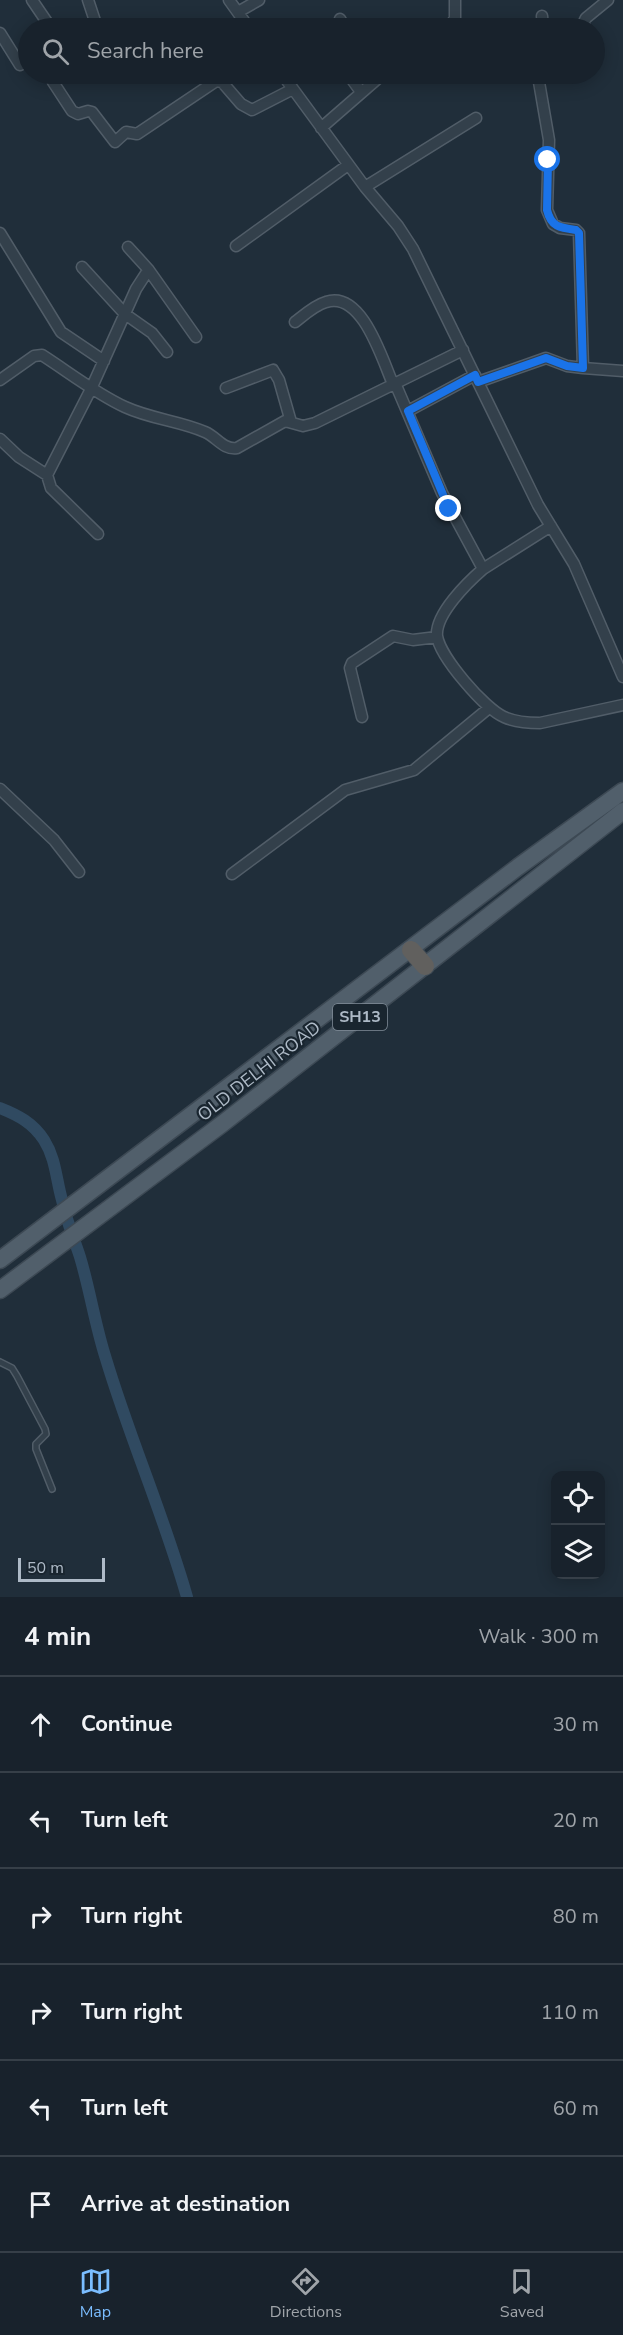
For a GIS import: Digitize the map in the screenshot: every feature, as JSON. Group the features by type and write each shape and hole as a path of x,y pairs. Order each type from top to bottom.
{"highway":[{"path":"411,950 425,966"}],"main road":[{"name":"OLD DELHI ROAD","path":"0,1260 518,867 623,791"},
{"name":"OLD DELHI ROAD","path":"0,1290 94,1221 623,811"}],"street":[{"path":"32,0 44,18"},
{"path":"88,0 94,18"},
{"path":"229,0 242,18"},
{"path":"238,12 259,0"},
{"path":"454,0 455,18"},
{"path":"586,18 608,0"},
{"path":"0,33 18,63"},
{"path":"54,84 72,111 78,114 92,112 115,142 130,133 137,134 212,84"},
{"path":"224,84 241,104 252,110 293,90"},
{"path":"289,84 348,165 398,226 413,249 538,505 574,564 623,677"},
{"path":"355,84 361,92"},
{"path":"321,128 369,84"},
{"path":"539,84 549,140 547,210 553,224 560,228 576,230 579,233 583,368"},
{"path":"365,187 476,118"},
{"path":"236,246 348,165"},
{"path":"0,233 61,332 104,361"},
{"path":"128,247 148,269 196,337"},
{"path":"82,267 125,314 148,328 167,352"},
{"path":"47,475 148,269"},
{"path":"295,322 325,302 335,300 346,302 361,316 408,411 441,493 483,569"},
{"path":"0,379 38,355 48,359 91,389 125,407 144,415 208,432 232,449 279,423 291,422 308,426 463,350"},
{"path":"408,411 476,378 546,358 567,366 623,371"},
{"path":"226,388 273,370 279,380 291,422"},
{"path":"0,439 19,457 47,475 51,488 98,534"},
{"path":"551,526 483,569 465,586 439,625 437,637 447,658 489,708 503,717 527,723 555,721 623,705"},
{"path":"362,717 350,668 352,663 393,636 413,640 437,637"},
{"path":"232,874 345,790 414,770 489,708"},
{"path":"0,789 54,840 79,872"}],"lane":[{"path":"0,1362 12,1368 45,1429 46,1434 36,1444 36,1449 52,1489"}],"waterway":[{"path":"0,1108 30,1124 44,1140 51,1154 66,1215 84,1269 106,1359 187,1597"}],"route":[{"path":"449,509 408,411 475,375 478,382 546,358 567,366 583,368 579,233 576,230 560,228 549,218 547,210 548,160"}]}
